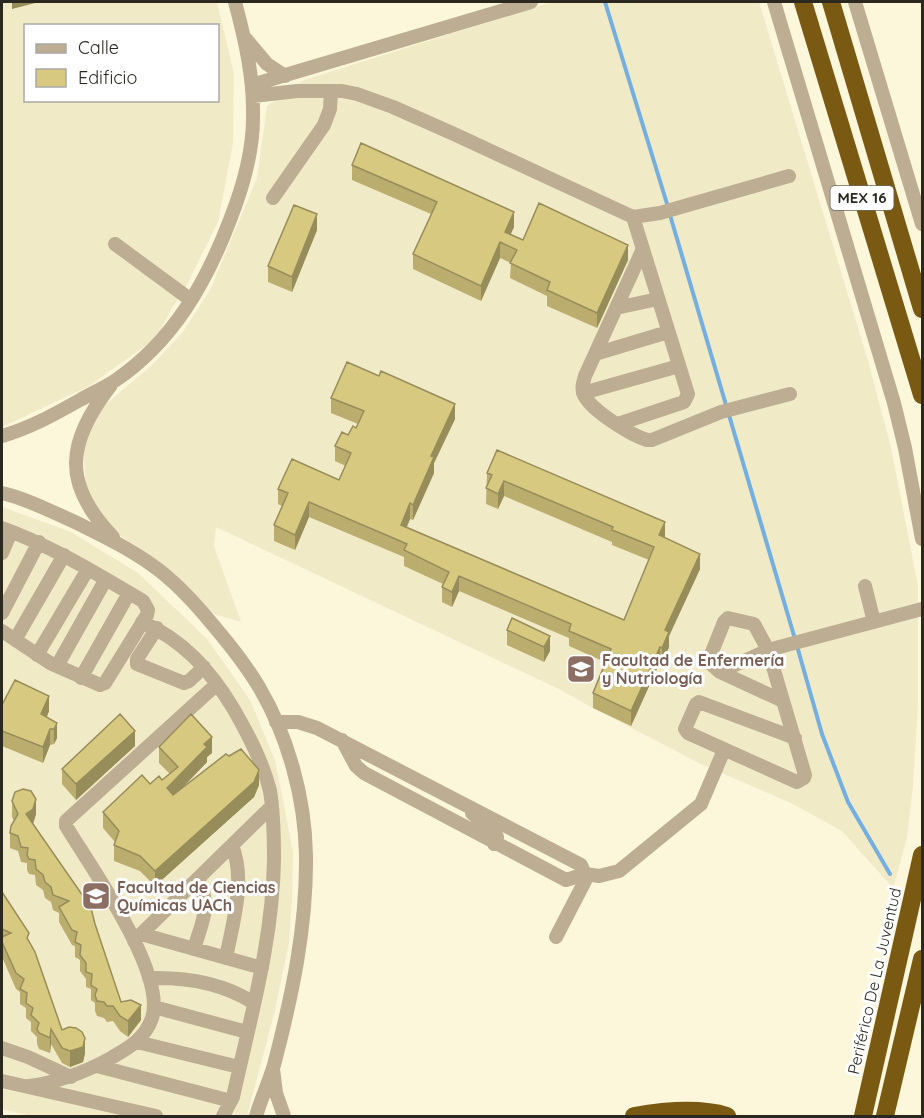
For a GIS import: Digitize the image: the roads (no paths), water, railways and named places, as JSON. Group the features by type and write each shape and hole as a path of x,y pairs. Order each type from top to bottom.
{"highway":[{"name":"MEX 16","path":"803,2 922,395"},
{"name":"MEX 16","path":"831,2 922,309"},
{"name":"Periférico De La Juventud","path":"863,1116 922,855"},
{"path":"885,1116 922,959"},
{"path":"634,1116 680,1111 727,1116"}],"street":[{"path":"2,436 27,428 115,380 160,342 191,300 214,261 239,197 252,136 252,91 244,37 235,2"},
{"path":"252,91 285,76 531,2"},
{"path":"774,2 894,403 922,539"},
{"path":"855,2 922,224"},
{"path":"244,37 267,64 285,76"},
{"path":"252,91 342,91 357,94 393,107 633,217 660,213 789,176"},
{"path":"273,198 324,125 330,109 331,91"},
{"path":"618,424 684,402 688,394 633,217"},
{"path":"115,244 191,300"},
{"path":"642,250 582,386 583,393 603,414 642,438 652,440 721,412 790,394"},
{"path":"616,308 657,299"},
{"path":"595,354 668,332"},
{"path":"583,393 679,366"},
{"path":"115,380 96,405 82,431 76,457 78,481 83,498 99,522 121,545"},
{"path":"54,414 73,417 82,431"},
{"path":"2,493 34,503 121,545 159,571 196,605 247,668 260,688 276,722 289,756 300,800 306,857 301,943 273,1068 264,1088 256,1116"},
{"path":"59,515 77,509 83,498"},
{"path":"2,553 6,530 39,542 129,593 146,605 147,615 105,683 97,685 37,655 2,631"},
{"path":"2,613 39,542"},
{"path":"15,640 64,555"},
{"path":"37,655 88,569"},
{"path":"57,666 106,579"},
{"path":"865,586 874,622"},
{"path":"81,678 129,593"},
{"path":"720,672 768,650 922,609"},
{"path":"783,701 720,672 710,660 724,622 728,618 754,624 768,650 795,738 805,775 797,782 686,731 685,726 697,703 702,702 795,738"},
{"path":"142,622 157,628 187,649 217,684 245,730 258,758 272,806 274,836 272,912 262,968 231,1101 223,1116"},
{"path":"157,628 137,659 137,664 184,683 204,667"},
{"path":"29,1086 53,1083 97,1066 137,1042 147,1029 154,1007 154,995 137,938 66,826 66,820 217,684"},
{"path":"276,722 298,722 317,728 581,865 585,881 556,937"},
{"path":"342,740 356,766 364,773 566,880 585,874 599,876 619,871 701,804 724,750"},
{"path":"465,804 484,825 494,832 497,837 494,843"},
{"path":"137,938 272,806"},
{"path":"226,958 239,880 238,860 232,845"},
{"path":"194,949 206,903 204,890 198,879"},
{"path":"137,938 194,949 262,968"},
{"path":"149,978 177,978 213,985 231,990 254,1003"},
{"path":"154,1007 247,1032"},
{"path":"137,1042 239,1067"},
{"path":"2,1048 71,1077"},
{"path":"97,1066 231,1101"},
{"path":"273,1068 276,1093 284,1116"},
{"path":"2,1081 156,1116"}],"waterway":[{"path":"605,2 668,207"},
{"path":"670,215 795,639"},
{"path":"797,646 822,734 848,802 890,874"}],"place":[{"name":"Facultad de Enfermería y Nutriología","path":"581,669"},
{"name":"Facultad de Ciencias Químicas UACh","path":"96,896"}]}
